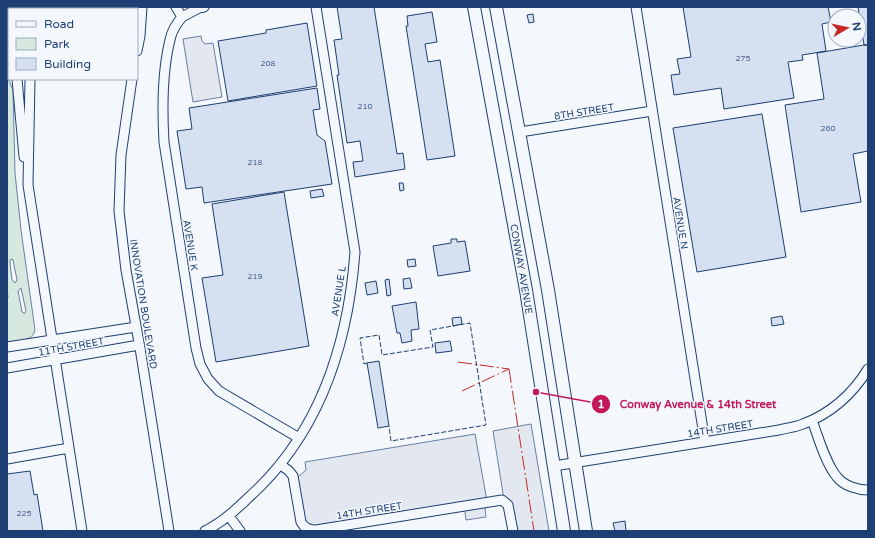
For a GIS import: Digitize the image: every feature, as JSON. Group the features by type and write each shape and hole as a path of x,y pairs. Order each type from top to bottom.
{"street":[{"path":"138,46 142,7"},
{"path":"176,7 182,17 204,7"},
{"name":"AVENUE L","path":"205,531 229,516 263,485 281,465 299,438 321,398 335,363 353,281 355,252 316,7"},
{"name":"CONWAY AVENUE","path":"474,7 526,290 564,531"},
{"path":"496,7 548,290 586,531"},
{"name":"AVENUE N","path":"636,7 705,442"},
{"name":"AVENUE K","path":"182,17 171,35 164,80 164,142 196,348 200,364 208,379 219,391 299,438"},
{"path":"17,80 21,134 28,185 82,531"},
{"path":"28,185 30,80"},
{"path":"128,80 130,91"},
{"name":"INNOVATION BOULEVARD","path":"132,80 121,155 119,211 126,270 169,531"},
{"name":"8TH STREET","path":"520,132 652,111"},
{"name":"11TH STREET","path":"7,347 136,327"},
{"name":"11TH STREET","path":"7,368 139,345"},
{"name":"14TH STREET","path":"554,466 802,425 822,416 840,402 857,386 868,369"},
{"path":"812,420 824,452 838,478 855,489 868,490"},
{"path":"7,459 69,448"},
{"name":"14TH STREET","path":"281,465 289,471 292,476 301,522 308,530 316,530 499,500 508,505 513,531"},
{"path":"229,516 240,531"}],"green space":[{"path":"7,76 13,90 15,173 21,230 35,330 28,339 7,342","holes":["10,260 13,260 17,280 15,283 12,280 10,263","21,288 26,311 25,313 22,312 18,291"]}],"shaded area":[{"path":"201,36 202,41 205,44 213,43 222,97 193,102 183,39"},
{"path":"531,424 549,531 509,531 493,431"},
{"path":"475,434 488,507 485,508 486,517 466,520 465,512 463,511 305,531 290,484 306,470 305,462"}],"building":[{"path":"337,7 374,7 397,154 403,153 405,169 355,177 353,162 363,161 360,141 347,143 337,75 339,75 334,40 342,39"},
{"path":"683,7 828,7 827,23 822,24 826,51 802,55 803,60 788,62 794,98 724,109 721,88 674,95 671,75 680,74 677,59 691,57"},
{"path":"868,7 868,45 867,8 858,8"},
{"path":"432,12 437,42 425,44 428,62 440,60 455,156 427,160 406,26 408,26 407,16"},
{"path":"533,14 534,22 529,23 527,15"},
{"path":"307,23 317,86 228,101 218,41 266,33 266,30"},
{"path":"868,45 868,151 853,154 861,202 801,212 785,105 824,99 817,53 846,48 867,48"},
{"path":"317,88 320,109 313,110 317,135 325,141 332,184 204,203 202,187 186,189 177,131 192,129 189,108"},
{"path":"762,114 786,257 697,272 673,128"},
{"path":"399,183 403,183 404,190 400,191"},
{"path":"322,189 324,196 311,198 310,191"},
{"path":"284,192 309,346 216,362 202,278 223,275 212,204"},
{"path":"451,239 457,239 457,242 465,241 470,271 438,276 433,246 451,243"},
{"path":"415,259 416,266 408,267 407,260"},
{"path":"410,278 412,288 404,289 403,279"},
{"path":"389,279 391,295 387,296 385,280"},
{"path":"376,281 378,293 367,295 365,283"},
{"path":"416,302 419,329 411,330 412,341 402,343 400,333 397,333 392,306"},
{"path":"782,316 784,324 772,326 771,318"},
{"path":"461,317 462,324 453,326 452,318"},
{"path":"450,341 452,351 436,353 435,343"},
{"path":"379,361 389,426 378,428 367,363"},
{"path":"30,471 34,495 37,494 43,531 7,531 7,474"},
{"path":"625,521 626,531 615,531 613,523"}],"fence":[{"path":"367,363 364,364 360,338 379,335 382,355 433,347 430,330 470,323 486,425 391,441 389,426"}],"power":[{"path":"458,362 509,369"},
{"path":"509,369 534,531"},
{"path":"462,391 509,369"}],"place":[{"name":"Conway Avenue & 14th Street","path":"536,392"}]}
